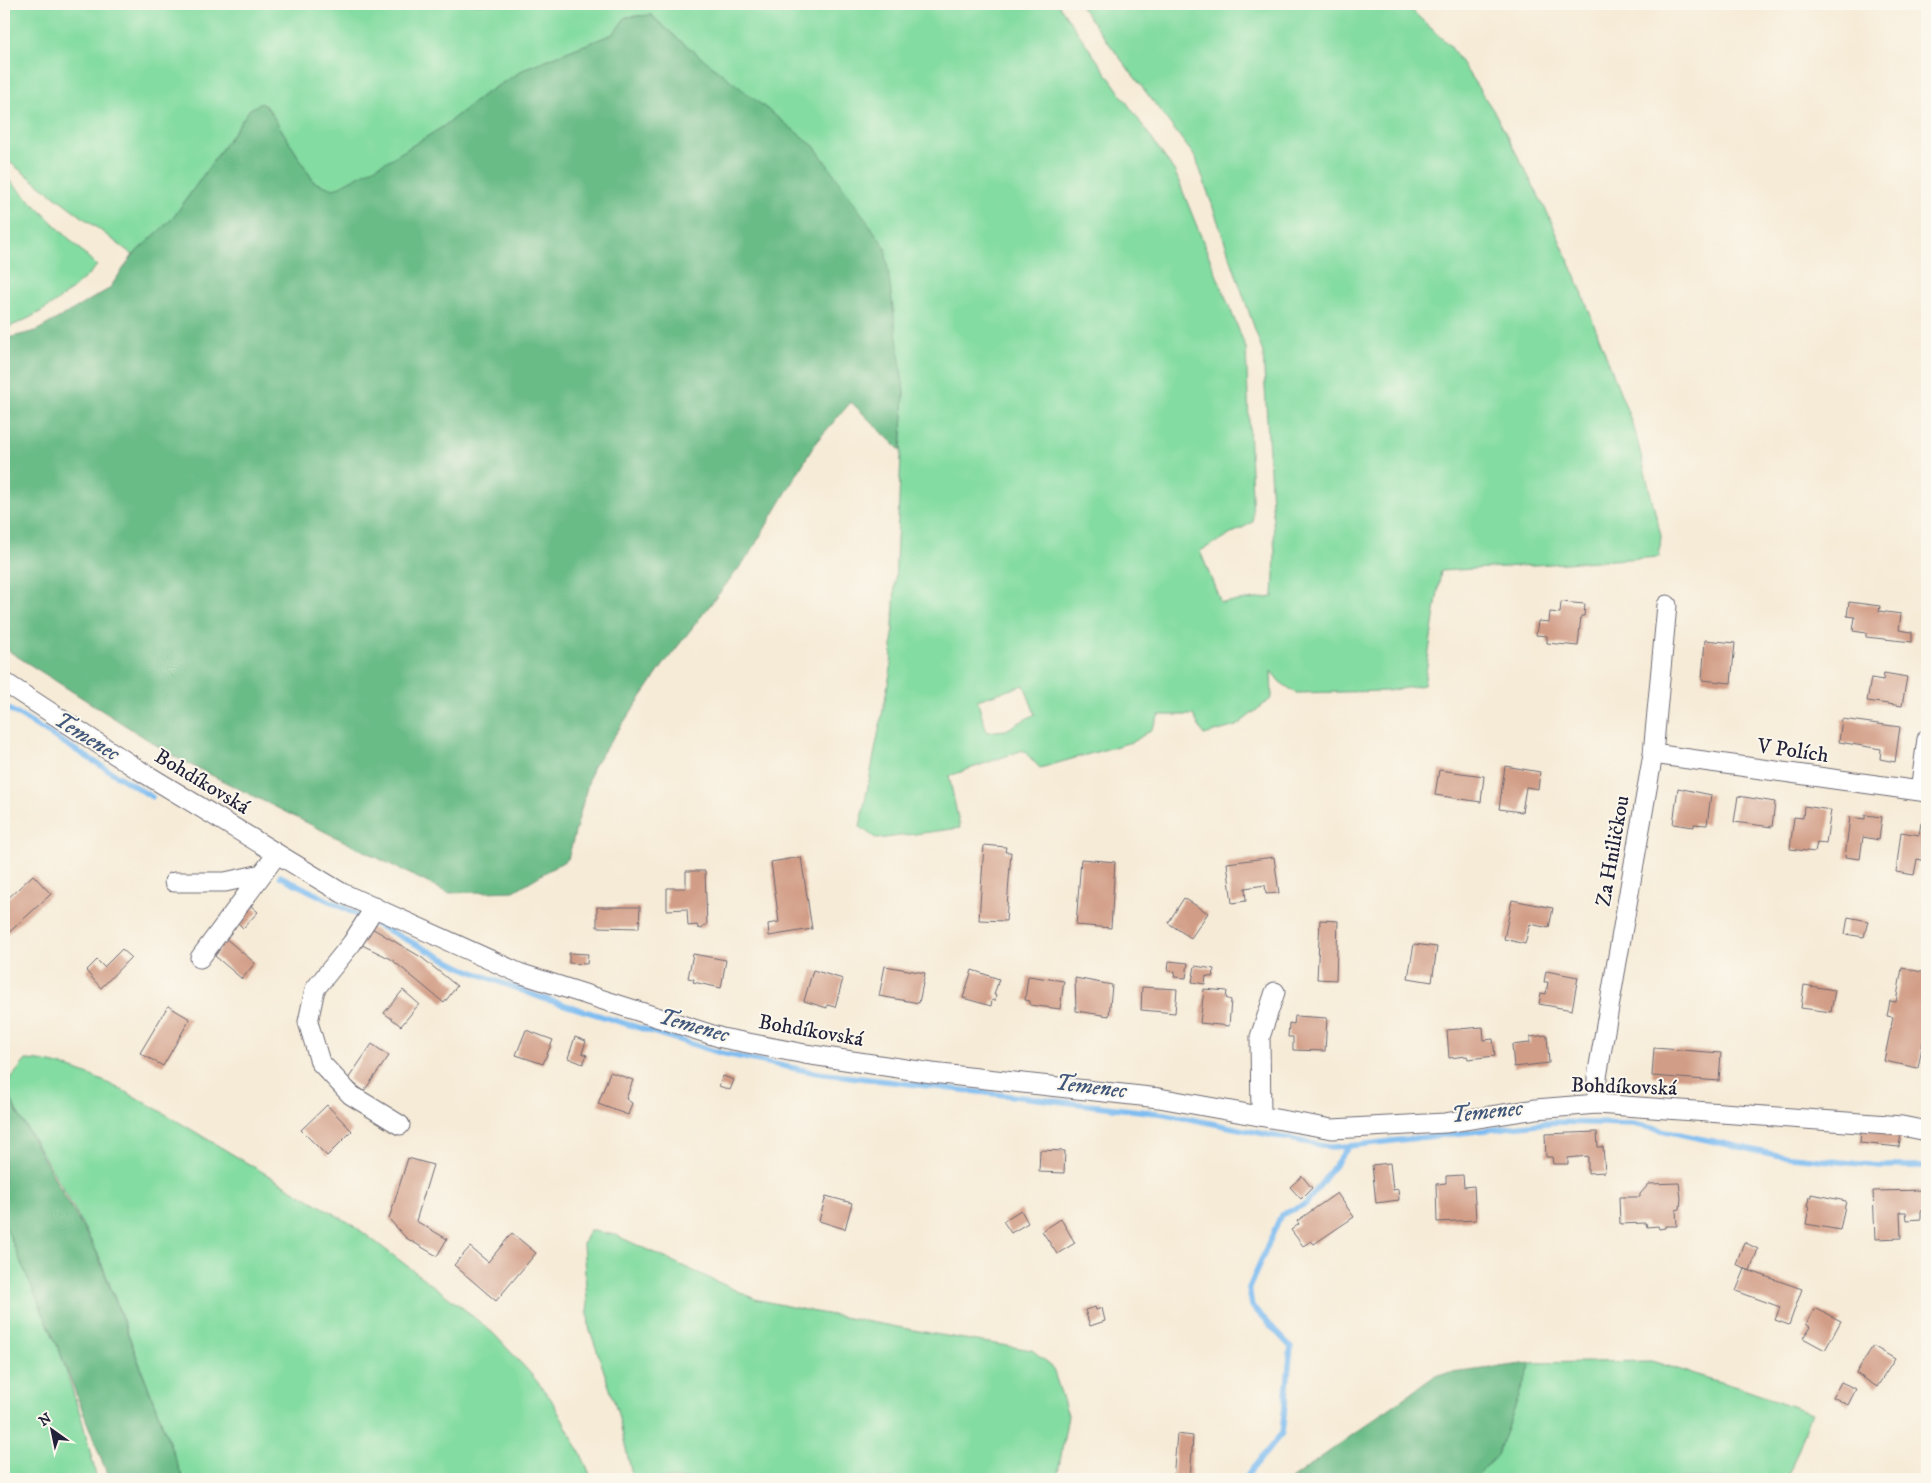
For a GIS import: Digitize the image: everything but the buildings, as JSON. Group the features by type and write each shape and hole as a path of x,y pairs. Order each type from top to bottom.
{"street":[{"name":"Za Hniličkou","path":"1597,1104 1599,1068 1653,754 1667,605"},
{"name":"Bohdíkovská","path":"4,682 138,770 342,893 369,916 446,941 519,974 722,1038 805,1054 932,1073 1159,1098 1332,1129 1445,1123 1536,1109 1597,1104 1902,1126 1927,1131"},
{"path":"1924,791 1927,738"},
{"name":"V Polích","path":"1653,754 1924,791"},
{"path":"200,958 277,854"},
{"path":"174,882 225,882 262,874"},
{"path":"369,916 352,943 315,989 308,1022 320,1062 351,1095 400,1125"},
{"path":"1261,1116 1260,1037 1275,992"}],"green space":[{"path":"4,4 1058,4 1175,172 1246,348 1253,522 1200,551 1221,603 1273,597 1275,554 1263,353 1196,158 1079,4 1405,4 1451,47 1495,113 1547,212 1576,277 1635,431 1661,536 1659,557 1441,571 1424,685 1388,691 1296,693 1280,682 1271,671 1272,698 1236,726 1204,735 1193,715 1159,715 1152,729 1135,741 1040,768 1023,750 949,776 960,828 877,839 860,827 891,669 904,392 677,38 651,15 626,17 613,34 528,67 483,95 444,126 391,159 334,190 314,182 268,108 261,103 250,109 173,218 133,255 4,158","holes":["1024,685 1035,714 1006,730 987,732 977,700"]},
{"path":"651,15 677,38 815,147 885,247 904,392 901,451 851,402 816,442 749,555 664,664 592,768 568,859 514,891 448,893 175,757 4,648 4,339 36,331 109,289 133,255 173,218 250,109 261,103 268,108 314,182 334,189 391,159 444,126 483,95 528,67 613,34 626,17"},
{"path":"4,175 97,266 54,303 31,317 4,329"},
{"path":"26,1060 73,1069 122,1090 353,1225 494,1334 551,1399 581,1454 592,1479 183,1479 99,1256 65,1192 16,1110 9,1094 8,1085 11,1078"},
{"path":"4,1083 16,1110 97,1253 183,1479 109,1479 60,1352 4,1223"},
{"path":"4,1223 60,1352 82,1420 97,1479 4,1479"},
{"path":"589,1230 615,1235 755,1299 940,1335 1032,1350 1052,1366 1068,1415 1057,1479 633,1479 617,1410 589,1327 583,1244"},
{"path":"1651,1361 1740,1388 1812,1413 1787,1479 1474,1479 1497,1455 1531,1363"},
{"path":"1531,1363 1497,1455 1474,1479 1291,1479 1436,1375"}],"waterway":[{"name":"Temenec","path":"4,706 152,797"},
{"name":"Temenec","path":"280,876 463,968 539,997 721,1053 817,1073 1165,1114 1330,1147 1555,1122 1633,1124 1781,1156 1880,1166 1927,1166"},
{"path":"1244,1479 1282,1433 1291,1347 1252,1306 1249,1288 1281,1215 1306,1204 1349,1146"}]}
